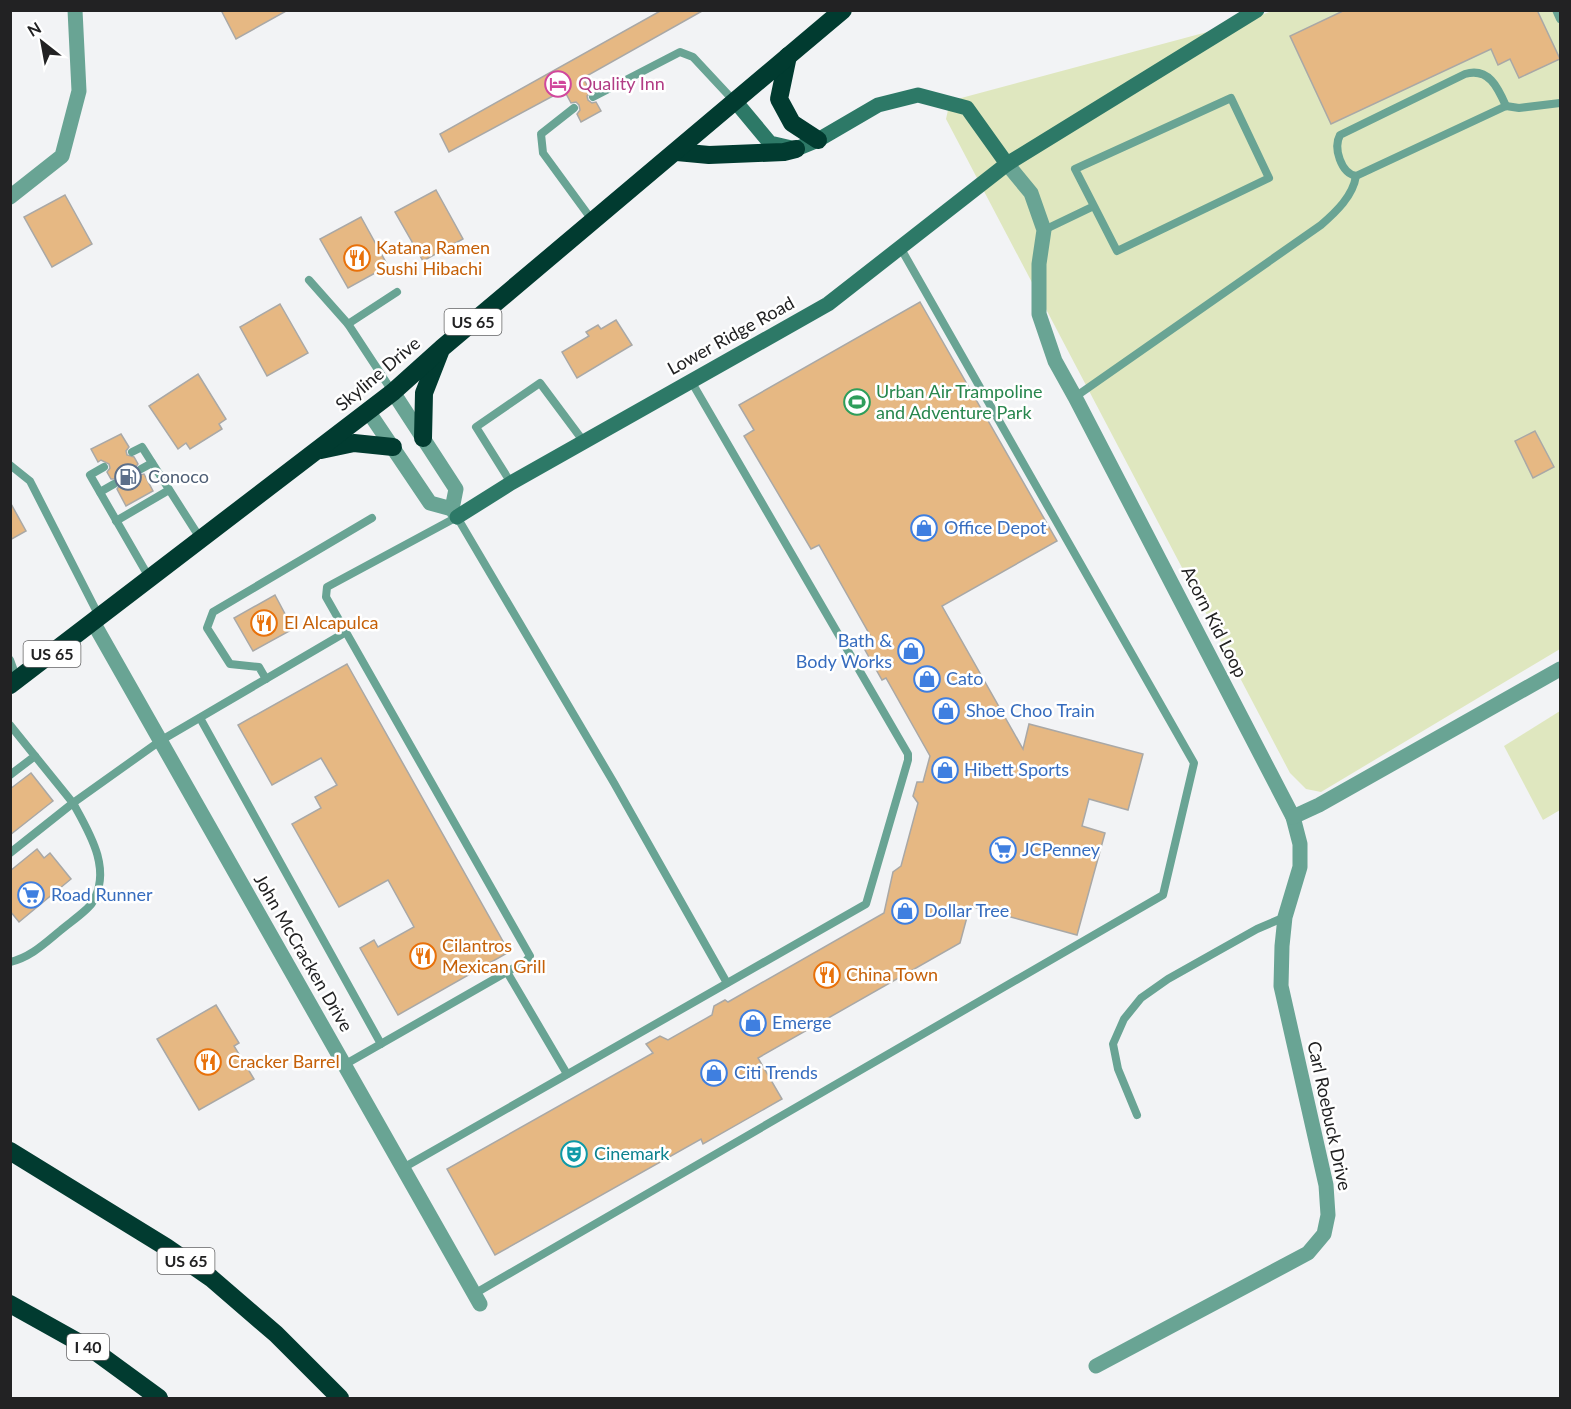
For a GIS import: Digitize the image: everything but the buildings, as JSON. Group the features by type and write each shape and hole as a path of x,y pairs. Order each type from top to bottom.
{"highway":[{"name":"Skyline Drive","path":"14,683 393,392 442,348 843,10"},
{"path":"788,56 779,99 792,123 818,140"},
{"path":"676,152 709,155 784,152 796,149"},
{"path":"423,438 424,393 442,348"},
{"path":"316,451 354,443 393,447"},
{"name":"US 65","path":"10,1151 166,1247 211,1278 276,1334 340,1398"},
{"name":"I 40","path":"10,1304 96,1352 159,1398"}],"street":[{"path":"10,197 62,156 79,91 75,10"},
{"name":"Lower Ridge Road","path":"454,513 828,304 1007,164 1257,10"},
{"path":"735,101 770,143 796,149 818,140 878,105 918,95 967,108 1007,164"},
{"name":"Acorn Kid Loop","path":"1007,164 1031,193 1044,230 1039,264 1040,315 1055,361 1293,817"},
{"path":"368,411 430,503 454,513 456,489 393,392"},
{"name":"John McCracken Drive","path":"96,620 160,741 477,1299"},
{"path":"1293,817 1319,806 1560,669"},
{"name":"Carl Roebuck Drive","path":"1096,1366 1308,1254 1324,1234 1328,1215 1326,1185 1281,986 1285,916 1300,867 1300,844 1293,817"}],"lane":[{"path":"1556,10 1560,20"},
{"path":"593,97 680,51 693,57 735,101"},
{"path":"1356,176 1347,171 1336,149 1340,135 1465,74 1478,73 1491,79 1497,86 1506,106"},
{"path":"1231,98 1269,178 1117,251 1095,206 1076,169 1231,98"},
{"path":"1356,176 1506,106 1519,108 1560,103"},
{"path":"574,108 541,134 543,153 593,221"},
{"path":"1075,397 1321,225 1347,197 1355,184 1356,176"},
{"path":"1044,230 1095,206"},
{"path":"477,1299 1163,895 1194,763 900,247"},
{"path":"309,280 348,324 393,392"},
{"path":"348,324 398,292"},
{"path":"403,1168 866,904 908,760 903,746 691,381"},
{"path":"511,483 476,427 540,383 584,442"},
{"path":"132,452 142,447 201,540"},
{"path":"141,469 152,463"},
{"path":"10,465 30,481 96,620"},
{"path":"105,467 90,475 150,579"},
{"path":"100,492 114,484"},
{"path":"116,521 169,490"},
{"path":"344,1065 507,972 531,955 326,597 327,588 454,513 614,783 727,983"},
{"path":"266,679 259,667 230,664 207,628 213,612 372,518"},
{"path":"10,853 73,803 160,741 346,632"},
{"path":"10,660 14,683"},
{"path":"200,718 381,1044"},
{"path":"10,725 73,803 94,841 99,861 99,883 92,903 37,950 22,959 10,962"},
{"path":"10,775 35,756"},
{"path":"1137,1115 1118,1069 1113,1044 1124,1019 1142,998 1168,979 1257,928 1285,916"},
{"path":"507,972 567,1074"}],"green space":[{"path":"1272,11 1560,11 1560,649 1321,792 1306,789 1290,773 946,119 950,101 1237,24"},
{"path":"1560,711 1560,810 1543,820 1504,746"}],"place":[{"name":"Quality Inn","path":"558,84"},
{"name":"Katana Ramen Sushi Hibachi","path":"357,258"},
{"name":"Urban Air Trampoline and Adventure Park","path":"857,402"},
{"name":"Conoco","path":"128,477"},
{"name":"Office Depot","path":"924,528"},
{"name":"El Alcapulca","path":"264,623"},
{"name":"Bath & Body Works","path":"911,651"},
{"name":"Cato","path":"927,679"},
{"name":"Shoe Choo Train","path":"946,711"},
{"name":"Hibett Sports","path":"945,770"},
{"name":"JCPenney","path":"1003,850"},
{"name":"Road Runner","path":"31,895"},
{"name":"Dollar Tree","path":"905,911"},
{"name":"Cilantros Mexican Grill","path":"423,956"},
{"name":"China Town","path":"827,975"},
{"name":"Emerge","path":"753,1023"},
{"name":"Cracker Barrel","path":"208,1062"},
{"name":"Citi Trends","path":"714,1073"},
{"name":"Cinemark","path":"574,1154"}]}
